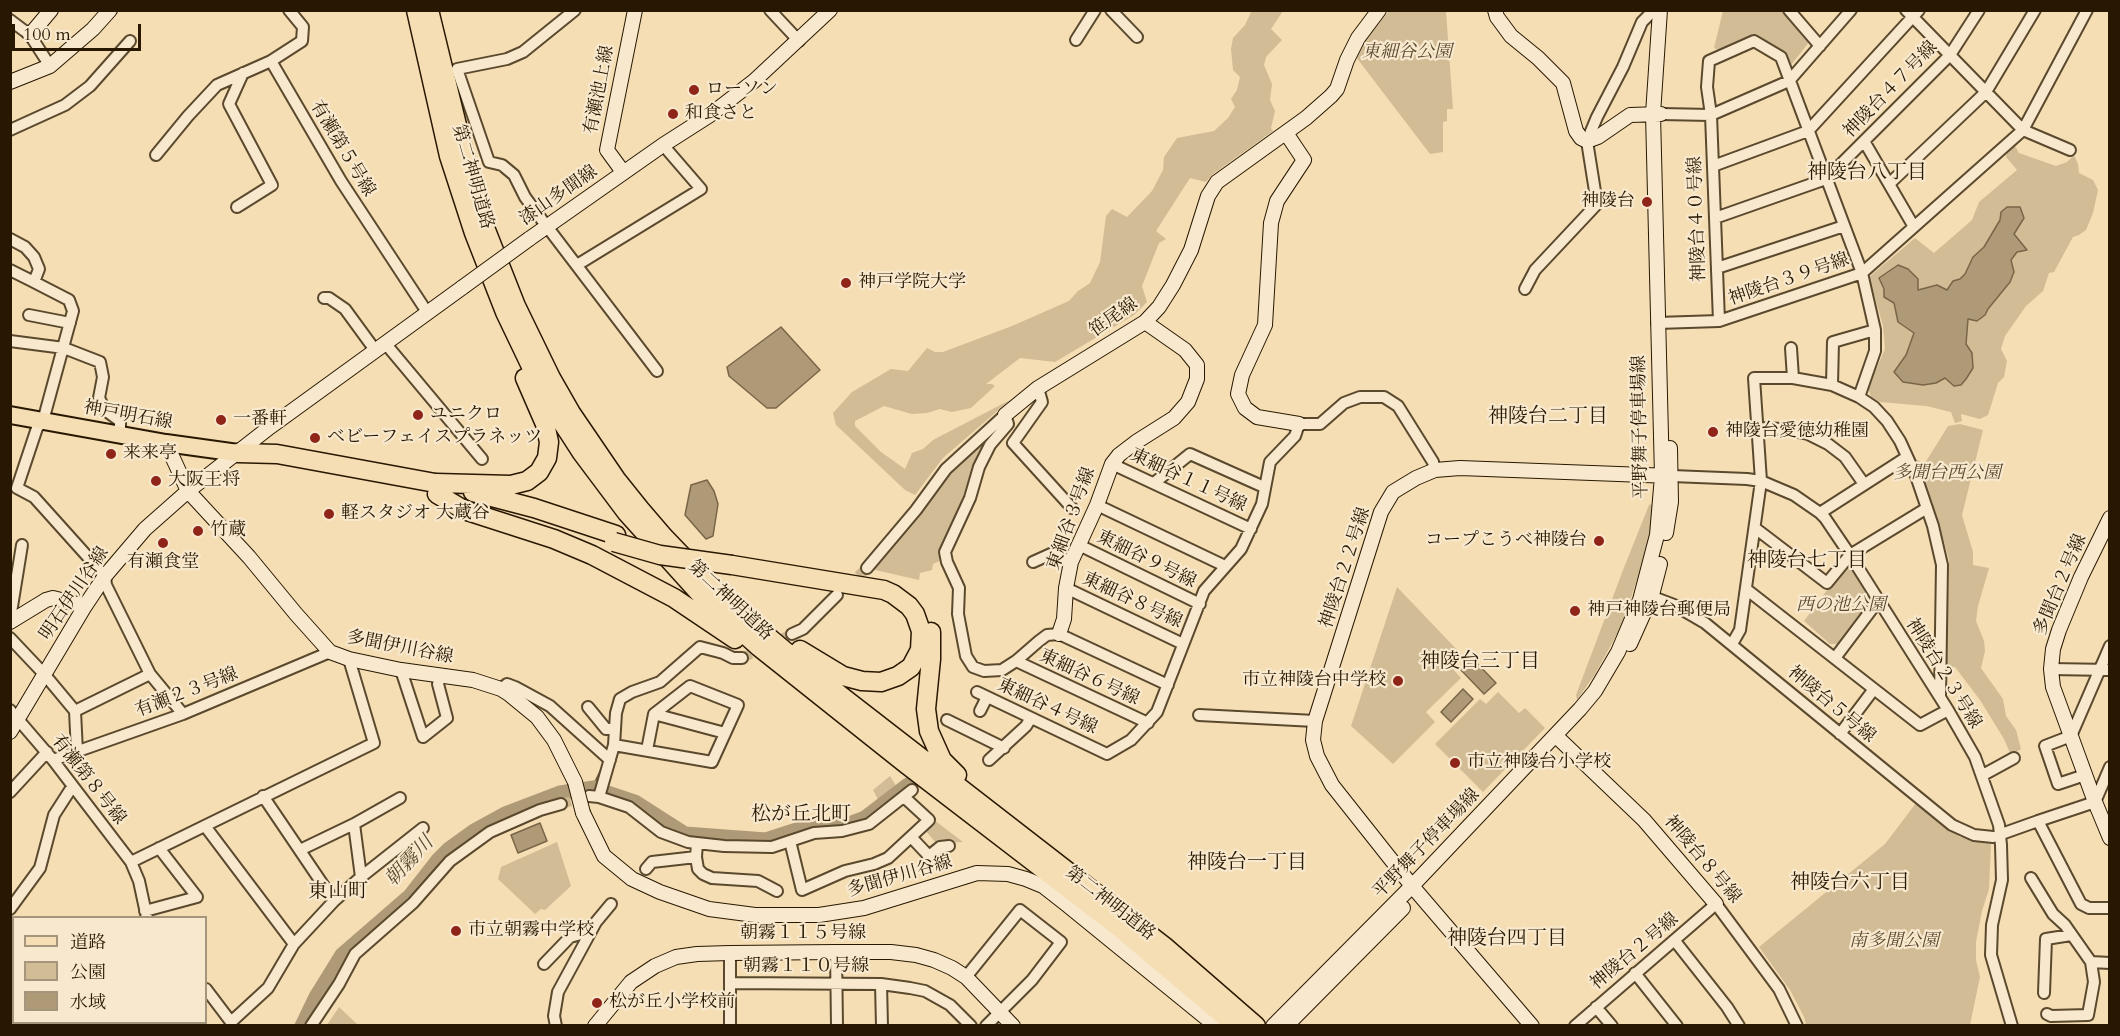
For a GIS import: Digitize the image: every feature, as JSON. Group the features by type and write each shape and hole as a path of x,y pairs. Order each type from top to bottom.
{"highway":[{"name":"第二神明道路","path":"416,10 449,156 489,274 522,350 560,418 605,485 670,562 723,615 795,676 906,764 1121,929 1236,1026"},
{"name":"第二神明道路","path":"429,10 484,225 529,333 556,386 592,445 640,509 694,568 742,615 804,668 1164,946 1256,1026"},
{"path":"436,488 520,484 539,472 549,451 545,424 504,330 469,232 449,156"},
{"path":"238,453 278,454 534,508 615,538 873,587 894,594 909,606 919,622 921,641 916,659 905,672 891,680 872,682 843,676 817,662 776,634 694,568"},
{"path":"436,488 464,510 554,539 592,555 674,598 728,633 906,764"},
{"path":"732,561 876,580 898,587 916,600 927,617 932,637 926,709 929,731 942,760 971,787 986,807"}],"main road":[{"name":"神戸明石線","path":"10,415 166,443 238,453"}],"street":[{"path":"30,35 51,10"},
{"path":"10,82 50,66 93,29 110,10"},
{"path":"156,155 217,85 271,61 302,41 303,27 289,10"},
{"path":"575,10 523,52 507,59 457,69 489,162 502,165 514,175 525,197 546,226 657,370"},
{"name":"有瀬池上線","path":"623,172 607,150 635,10"},
{"path":"770,10 799,41"},
{"path":"1076,40 1095,10"},
{"path":"1111,10 1137,38"},
{"name":"笹尾線","path":"867,568 916,510 946,468 1005,415 1038,388 1145,322 1159,307 1191,250 1208,196 1217,182 1331,96 1337,88 1358,38 1379,10"},
{"path":"1495,10 1497,17 1511,36 1563,83 1576,131 1581,138 1587,141 1598,137 1630,115 1710,115 1789,81 1851,10"},
{"name":"平野舞子停車場線","path":"1287,1026 1415,889 1595,703 1633,640 1664,542 1671,502 1667,476 1661,322 1657,114 1660,10"},
{"path":"1789,10 1820,46"},
{"name":"神陵台４７号線","path":"1715,218 1826,179 1950,55 1979,10"},
{"path":"1889,184 1986,92 2035,10"},
{"name":"神陵台３９号線","path":"1661,322 1719,321 1862,273 2023,130 2087,10"},
{"path":"1525,290 1535,270 1598,204 1587,141 1642,22 1652,12 1669,11"},
{"name":"平野舞子停車場線","path":"1657,114 1669,11"},
{"name":"漆山多聞線","path":"188,491 270,427 529,238 719,108 799,41 824,12"},
{"path":"1713,166 1808,131 1913,13 1950,55 2023,130 2070,150"},
{"path":"10,20 30,35 50,66"},
{"path":"10,130 65,105 90,86 130,41"},
{"name":"神陵台４０号線","path":"1719,321 1713,166 1707,87 1709,61 1754,41 1781,57 1789,81"},
{"name":"有瀬第５号線","path":"271,61 340,181 427,312"},
{"path":"237,207 272,185 229,104 243,73"},
{"path":"1789,81 1862,273 1875,330 1875,351 1859,397"},
{"path":"1286,132 1305,160 1277,201 1271,223 1265,325 1242,375 1238,394 1245,408 1257,417 1299,424 1320,424 1344,403 1360,397 1384,397 1398,406 1433,462 1435,470"},
{"path":"1864,141 1914,227"},
{"path":"577,265 701,189 663,145"},
{"path":"1717,268 1844,226"},
{"path":"10,239 25,247 34,257 39,269 34,282"},
{"path":"10,270 69,300 73,310 42,421 37,428 14,488 34,497 105,576 106,585 150,674 183,714"},
{"path":"324,298 329,298 345,309 482,459"},
{"path":"29,315 70,323"},
{"name":"東細谷３号線","path":"1059,634 1064,619 1071,562 1097,505 1112,464 1127,448 1174,418 1188,402 1197,379 1197,364 1185,350 1145,322"},
{"path":"1832,385 1833,342 1875,330"},
{"path":"10,341 64,348 100,362 103,377 99,398 105,410 120,421 120,434"},
{"path":"1791,348 1793,378"},
{"path":"1732,644 1740,630 1761,481 1754,378 1793,378 1832,385 1859,397 1874,407 1887,421 1900,441 1916,476 1933,526 1941,565 1940,698"},
{"path":"1038,388 1042,402 1012,443 1072,508"},
{"path":"1005,415 1008,424 990,445 979,467 970,498 945,552 959,588 957,614 966,656 973,667 984,671 1002,670 1016,662 1047,635 1059,634 1168,686"},
{"name":"東細谷４号線","path":"980,711 982,695 1107,754 1131,741 1157,712 1204,591 1241,549 1262,504 1270,462 1295,436 1299,424"},
{"path":"1758,428 1784,429 1808,434 1828,444 1845,457 1864,484"},
{"name":"多聞伊川谷線","path":"166,443 188,491 249,557 330,652 349,659 401,670 473,680 509,693 537,717 554,740 575,782 582,813 604,856 632,879 660,892 709,909 754,915 819,915 864,908 977,873 1008,874 1043,886 1216,1026"},
{"path":"1154,483 1190,454 1264,487"},
{"path":"1820,513 1907,457"},
{"name":"東細谷１１号線","path":"1112,464 1251,529"},
{"name":"神陵台２２号線","path":"1315,722 1381,512 1393,492 1435,470 1472,469 1667,476"},
{"name":"神陵台２３号線","path":"1667,476 1761,481 1794,495 1820,513 1850,555 1948,710 1976,757 1999,825 2001,880 1992,925 1991,955 2012,1026"},
{"name":"明石伊川谷線","path":"10,732 14,714 45,675 105,576 145,529 188,491"},
{"path":"1097,505 1225,566"},
{"path":"1755,528 1827,583 1850,555 1927,508"},
{"name":"多聞台２号線","path":"2109,518 2106,536 2059,630 2051,669 2053,687 2109,838"},
{"path":"10,621 22,545"},
{"name":"東細谷９号線","path":"1079,545 1200,604"},
{"path":"1033,562 1053,553 1071,562"},
{"name":"東細谷８号線","path":"1066,588 1183,644"},
{"path":"1746,589 1920,725 1948,710"},
{"name":"神陵台５号線","path":"1647,594 1705,623 1952,825 1974,835 2000,836"},
{"path":"792,634 803,629 837,595"},
{"path":"10,621 53,598 85,606"},
{"path":"1835,658 1878,601"},
{"path":"10,638 75,711 77,752"},
{"path":"2085,775 2058,784 2045,746 2071,736 2104,670 2109,646"},
{"path":"742,658 733,658 700,647 660,682 620,699 616,712 614,745 610,760 594,796 628,807 661,832 688,842 724,846 772,847 790,841 814,833 843,831 869,824 908,793 929,820 888,858 845,871 827,881 802,890 790,841"},
{"name":"有瀬２３号線","path":"50,756 77,752 183,714 330,652"},
{"path":"131,862 374,743 349,659"},
{"name":"東細谷６号線","path":"1016,662 1148,723"},
{"path":"2051,669 2104,670"},
{"path":"401,670 423,737 447,718 438,684 441,675"},
{"path":"75,711 150,674"},
{"path":"501,689 507,684 542,700 610,760"},
{"path":"614,745 712,762 738,705 690,686 654,714 647,750"},
{"path":"1840,734 1874,689"},
{"path":"588,707 606,729 615,729"},
{"name":"有瀬第８号線","path":"14,714 50,756 72,788 131,862 139,881 146,914"},
{"path":"654,714 725,733"},
{"path":"1199,715 1315,722 1313,740 1322,769 1332,785 1415,889 1532,1026"},
{"path":"989,760 1026,726 1030,718"},
{"path":"947,720 1004,748"},
{"name":"神陵台８号線","path":"1559,739 1644,820 1716,904 1779,989 1797,1026"},
{"path":"10,792 50,756"},
{"path":"1983,775 2014,758"},
{"path":"2000,836 2094,802 2109,767"},
{"path":"10,909 40,868 54,815 72,788"},
{"path":"263,796 334,901"},
{"path":"300,850 354,824 400,798"},
{"path":"311,1026 339,984 355,954 413,903 450,861 490,832 540,810 561,804"},
{"path":"2038,821 2081,904 2089,908 2109,908"},
{"path":"354,824 360,877"},
{"path":"205,826 294,944"},
{"path":"207,990 231,1022 268,988 294,944 334,901 360,877 423,828"},
{"path":"911,837 929,856 940,847 949,846"},
{"path":"697,843 698,869 703,874 712,878 758,881 777,891"},
{"path":"146,914 197,897 159,849"},
{"path":"646,868 652,861 696,857"},
{"path":"2031,878 2052,914 2065,925 2091,962 2094,982 2088,1015 2051,1016 2047,1014"},
{"name":"平野舞子停車場線","path":"1273,1026 1415,889"},
{"path":"556,1026 554,1016 558,992 596,922 611,904"},
{"name":"神陵台２号線","path":"1575,1026 1716,904"},
{"path":"966,977 1020,910 1061,942 1032,980 986,1026"},
{"path":"544,964 570,937 589,934"},
{"path":"2044,993 2046,939 2071,935"},
{"path":"1675,941 1727,1007 1739,1026"},
{"path":"836,952 837,1026"},
{"name":"朝霧１１５号線","path":"595,1026 631,982 655,966 676,957 697,954 836,952 916,955 934,960 966,977 1013,1026"},
{"path":"730,953 730,1026"},
{"path":"2091,962 2109,963"},
{"path":"1635,973 1677,1026"},
{"name":"朝霧１１０号線","path":"730,983 881,984 925,991 950,1005 971,1026"},
{"name":"朝霧１１０号線","path":"881,984 882,1026"},
{"path":"1596,1007 1612,1026"}],"green space":[{"path":"1252,10 1283,11 1271,29 1282,40 1266,57 1264,65 1272,84 1270,100 1275,111 1271,128 1273,131 1213,174 1206,182 1190,178 1156,231 1166,239 1159,243 1142,286 1147,302 1134,315 1055,362 1020,358 986,384 995,386 971,408 952,412 940,409 912,414 884,406 855,421 855,426 881,452 905,469 912,453 1010,400 943,458 915,495 905,490 836,425 833,413 852,392 891,369 908,371 927,348 935,352 943,352 1012,326 1069,301 1090,283 1100,262 1106,216 1112,209 1127,217 1152,191 1163,170 1164,157 1177,138 1214,131 1228,118 1235,107 1231,99 1237,90 1240,77 1233,70 1231,49 1233,38 1245,25"},
{"name":"東細谷公園","path":"1389,11 1446,11 1453,109 1447,109 1447,121 1443,122 1443,152 1430,154 1356,57 1364,41"},
{"path":"1723,11 1782,11 1810,41 1791,65 1788,64 1783,52 1757,36 1720,51 1714,48"},
{"path":"2015,146 2019,153 2056,166 2067,162 2074,155 2079,173 2093,180 2098,190 2093,213 2086,230 2073,237 2054,272 2049,273 2043,291 2026,306 2005,336 2001,349 2007,361 2004,377 1998,383 1988,415 1980,419 1961,414 1962,421 1955,423 1951,412 1926,406 1880,402 1871,397 1868,388 1885,349 1883,326 1869,277 1915,238 1934,253 1972,220 1979,202 2017,170 2006,157 2008,149"},
{"name":"多聞台西公園","path":"1960,424 1983,430 1962,515 1973,552 1973,565 1989,568 1976,621 1984,641 1985,651 1981,668 2003,699 2006,716 2016,730 2021,749 2011,755 1980,700 1955,667 1946,668 1949,560 1917,460 1925,463 1948,426"},
{"path":"997,428 975,461 961,503 939,552 940,561 933,564 932,570 920,573 919,580 871,569 932,499 956,466"},
{"path":"1655,503 1648,546 1622,625 1595,674 1577,700 1576,695 1625,565 1649,505"},
{"name":"西の池公園","path":"1845,566 1852,566 1870,595 1870,602 1837,644 1830,644 1804,621"},
{"path":"1397,587 1463,656 1451,667 1461,678 1426,712 1435,722 1393,764 1351,726"},
{"path":"1498,692 1519,713 1525,708 1545,728 1483,792 1435,744 1480,699 1486,704"},
{"path":"890,776 898,789 880,803 873,790"},
{"name":"南多聞公園","path":"1916,803 1960,837 1991,844 1989,889 1976,942 1976,960 1980,977 1970,1025 1806,1025 1790,990 1759,947 1885,844"},
{"path":"934,820 963,842 936,843 925,830"},
{"path":"557,842 571,886 545,910 541,909 535,914 498,879 501,867"},
{"path":"339,1007 358,1025 327,1025"}],"water":[{"path":"2007,207 2020,207 2024,218 2014,234 2027,250 2017,252 2011,260 2014,272 2010,282 1985,315 1977,321 1968,319 1966,344 1972,353 1973,368 1961,385 1954,386 1945,378 1936,383 1923,385 1903,382 1894,372 1906,355 1914,333 1898,322 1894,303 1884,297 1884,289 1879,278 1898,265 1908,269 1918,279 1918,290 1937,285 1947,290 1953,281 1965,274 1973,257 1984,247 2000,220 2001,212"},
{"path":"781,327 820,370 776,408 767,408 729,376 727,367"},
{"path":"707,480 718,504 713,536 706,539 685,515 691,485"},
{"path":"1473,659 1496,683 1484,694 1461,670"},
{"path":"1463,689 1473,699 1451,722 1441,712"},
{"path":"540,823 547,841 518,853 511,835"}],"waterway":[{"path":"592,788 603,766"},
{"name":"朝霧川","path":"608,793 635,802 685,834 766,840 803,828 849,824 865,818 908,785"},
{"name":"朝霧川","path":"302,1026 316,997 342,955 410,896 449,849 474,831 505,814 560,793 594,788"}],"tunnel":[{"path":"847,586 867,568"},
{"path":"742,658 792,634"},
{"path":"561,804 586,797"}],"place":[{"name":"ローソン","path":"694,90"},
{"name":"和食さと","path":"673,114"},
{"name":"神陵台","path":"1647,202"},
{"name":"神戸学院大学","path":"846,283"},
{"name":"ユニクロ","path":"418,415"},
{"name":"一番軒","path":"221,420"},
{"name":"神陵台愛徳幼稚園","path":"1713,432"},
{"name":"ベビーフェイスプラネッツ","path":"315,438"},
{"name":"来来亭","path":"111,454"},
{"name":"大阪王将","path":"156,481"},
{"name":"軽スタジオ 大蔵谷","path":"329,514"},
{"name":"竹蔵","path":"198,531"},
{"name":"コープこうべ神陵台","path":"1599,541"},
{"name":"有瀬食堂","path":"163,543"},
{"name":"神戸神陵台郵便局","path":"1575,611"},
{"name":"市立神陵台中学校","path":"1398,681"},
{"name":"市立神陵台小学校","path":"1455,763"},
{"name":"市立朝霧中学校","path":"456,931"},
{"name":"松が丘小学校前","path":"597,1003"}],"district":[{"name":"神陵台八丁目","path":"1867,173"},
{"name":"神陵台二丁目","path":"1548,417"},
{"name":"神陵台七丁目","path":"1807,561"},
{"name":"神陵台三丁目","path":"1480,662"},
{"name":"松が丘北町","path":"801,815"},
{"name":"神陵台一丁目","path":"1247,863"},
{"name":"神陵台六丁目","path":"1850,883"},
{"name":"東山町","path":"338,892"},
{"name":"神陵台四丁目","path":"1507,939"}]}
